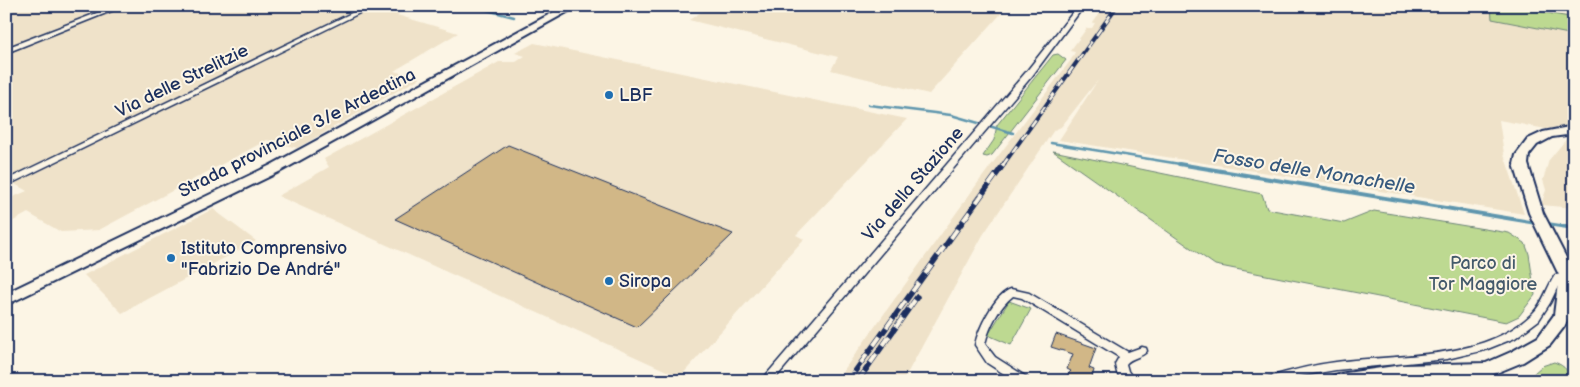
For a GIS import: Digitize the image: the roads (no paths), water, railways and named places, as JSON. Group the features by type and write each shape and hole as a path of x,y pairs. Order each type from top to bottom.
{"main road":[{"name":"Strada provinciale 3/e Ardeatina","path":"34,287 302,154 573,6"},
{"path":"1459,381 1487,374 1549,337 1562,315 1571,276 1536,213 1521,164 1524,151 1534,141 1547,134 1574,130"},
{"path":"6,296 34,287"},
{"path":"6,300 34,287"},
{"path":"1339,381 1402,372 1487,374"}],"street":[{"path":"6,50 121,6"},
{"name":"Via delle Strelitzie","path":"6,183 371,6"},
{"path":"537,6 546,6"},
{"path":"537,6 562,13"},
{"path":"537,6 542,15 540,25"},
{"name":"Via della Stazione","path":"766,381 986,125 1081,6"},
{"path":"1270,381 1306,370 1370,361 1453,355 1492,345 1516,334 1532,321 1542,309 1558,277 1571,276"},
{"path":"1024,381 988,357 980,345 984,331 1004,298 1011,292 1025,295 1127,357"},
{"path":"1130,381 1120,367 1121,361 1142,351"}],"waterway":[{"name":"Fosso delle Monachelle","path":"471,6 514,17"},
{"name":"Fosso delle Monachelle","path":"869,105 951,115 1013,133"},
{"name":"Fosso delle Monachelle","path":"1051,143 1186,165"},
{"name":"Fosso delle Monachelle","path":"1179,164 1536,223"},
{"name":"Fosso delle Monachelle","path":"1547,224 1574,228"}],"railway":[{"path":"1003,165 1117,6"},
{"path":"848,381 1004,164"},
{"path":"858,381 917,297"}],"place":[{"name":"LBF","path":"609,95"},
{"name":"Istituto Comprensivo \"Fabrizio De André\"","path":"171,258"},
{"name":"Siropa","path":"609,281"}],"park label":[{"name":"Parco di Tor Maggiore","path":"1483,273"}]}
